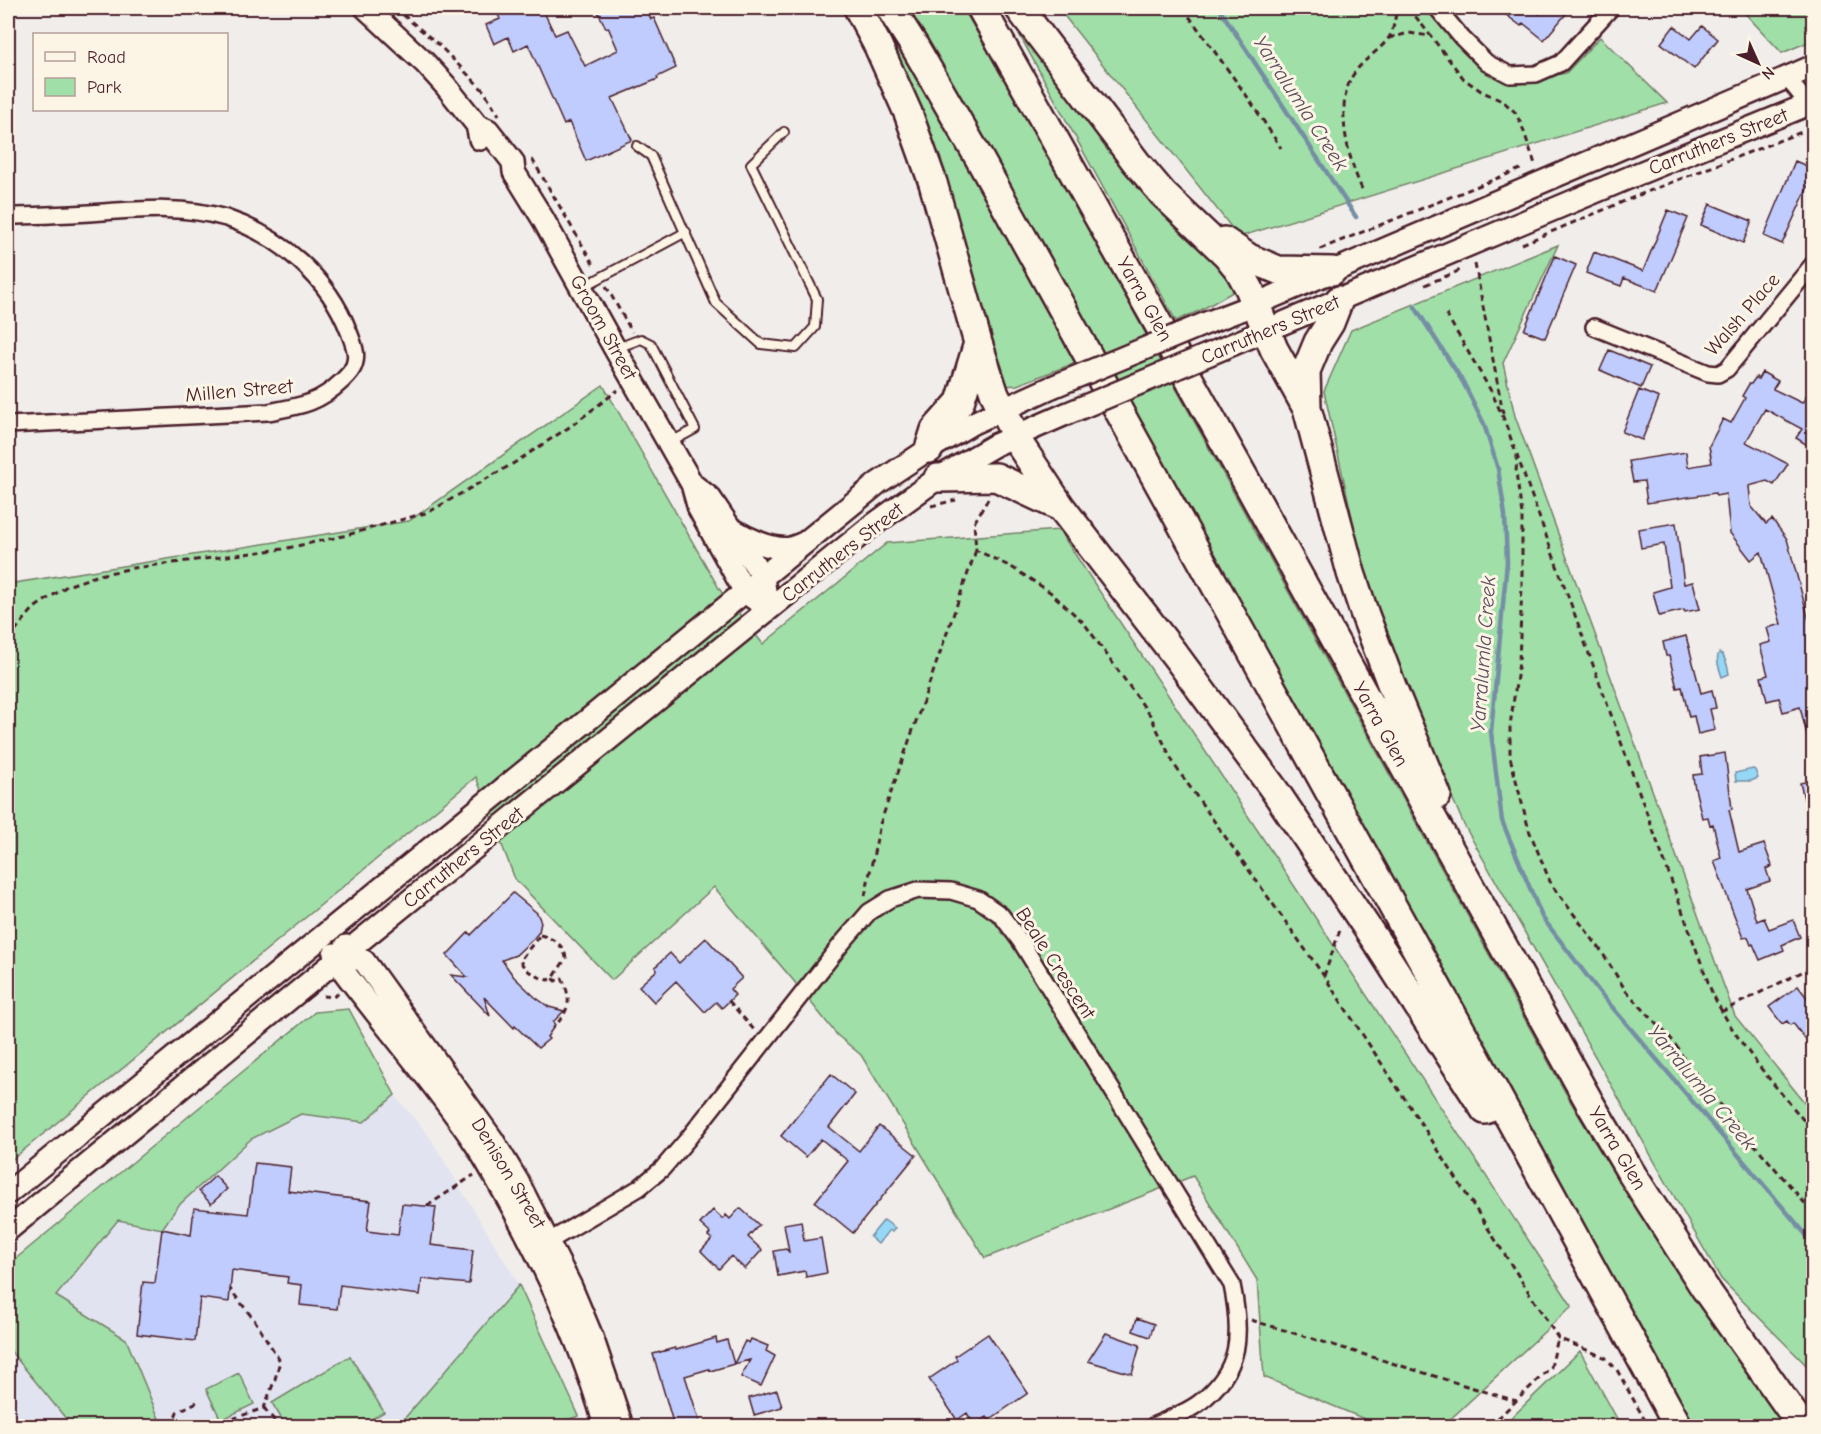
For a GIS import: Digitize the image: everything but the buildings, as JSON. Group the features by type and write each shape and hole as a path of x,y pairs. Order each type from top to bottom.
{"highway":[{"path":"858,8 908,113 933,183 995,395 1027,458 1061,507 1185,668 1320,856 1466,1078 1658,1389"},
{"path":"890,8 979,158 1678,1426"},
{"name":"Yarra Glen","path":"981,8 1250,487 1591,1105 1704,1287 1802,1426"},
{"path":"1019,8 1136,162 1163,194 1227,255 1239,270 1274,349 1307,408"},
{"path":"1192,221 1249,258 1278,270 1326,260"},
{"path":"1339,300 1306,371 1307,408 1351,573 1365,615 1483,909"},
{"path":"929,449 935,430 960,402 978,342"},
{"path":"938,478 996,477 1061,507"}],"main road":[{"name":"Groom Street","path":"366,8 425,63 477,125 488,130 513,162 514,172 582,287 692,484 699,509 745,592 768,609"},
{"name":"Carruthers Street","path":"8,1193 878,483 929,449 971,424 1052,387 1256,304 1326,260 1814,66"},
{"name":"Carruthers Street","path":"8,1230 768,609 869,528 938,478 995,445 1066,414 1812,106"},
{"name":"Groom Street","path":"692,484 710,498 763,577 768,609"},
{"path":"729,527 745,537 788,549 804,543"},
{"name":"Denison Street","path":"354,910 344,954 345,973 450,1108 542,1246 592,1337 622,1426"},
{"path":"300,954 344,954 367,964 370,951 394,913"},
{"name":"Denison Street","path":"367,964 492,1139 518,1182 577,1341 605,1426"},
{"path":"293,996 350,979"}],"street":[{"path":"1437,8 1487,63 1510,75 1527,75 1536,74 1561,63 1611,8"},
{"path":"1786,77 1812,106"},
{"name":"Millen Street","path":"8,216 181,209 225,218 261,232 313,272 345,319 357,355 351,371 332,391 306,405 268,412 8,425"},
{"name":"Walsh Place","path":"1594,327 1708,373 1718,374 1727,369 1814,263"},
{"name":"Beale Crescent","path":"542,1246 639,1188 662,1168 687,1140 869,912 890,899 918,890 951,891 978,899 1001,915 1021,942 1232,1285 1238,1316 1237,1352 1222,1382 1198,1404 1153,1426"}],"lane":[{"path":"637,146 651,156 716,303 761,344 796,348 815,327 817,299 751,164 784,132"},
{"path":"582,287 686,232"},
{"path":"615,349 641,339 651,345 694,429 669,442"}],"path":[{"path":"395,8 439,45 484,90 502,119"},
{"path":"1183,8 1249,99 1281,148"},
{"path":"1389,38 1397,8"},
{"path":"1326,260 1536,163 1515,112 1504,102 1481,91 1464,79 1409,8"},
{"path":"1362,189 1349,155 1346,137 1345,94 1355,71 1389,38 1409,33 1430,36"},
{"path":"1518,246 1804,130"},
{"path":"531,159 637,340"},
{"path":"1475,264 1503,417"},
{"path":"1453,273 1464,269"},
{"path":"1446,314 1503,417 1711,990 1721,1012 1742,1044 1814,1133"},
{"path":"8,639 33,608 67,586 99,575 153,565 284,549 343,536 429,512 514,463 571,426 600,403"},
{"path":"1517,453 1516,473 1522,514 1522,585 1519,662 1510,726 1510,757 1529,830 1551,884 1600,949 1626,992 1673,1041 1686,1062 1720,1104 1814,1214"},
{"path":"859,924 880,824 976,550 974,523 995,487 996,477"},
{"path":"976,550 1013,568 1050,592 1084,623 1150,714 1175,766 1324,976 1558,1338 1606,1358 1617,1370 1648,1426"},
{"path":"1324,976 1344,920"},
{"path":"540,935 551,938 565,951 566,958 554,977 549,980 542,979 522,966 520,960 540,935"},
{"path":"1721,1012 1814,966"},
{"path":"554,977 555,981 562,978 569,995 567,1011 557,1024"},
{"path":"729,1001 764,1041"},
{"path":"427,1206 488,1165"},
{"path":"230,1289 255,1321 280,1361 264,1408"},
{"path":"1238,1316 1516,1401"},
{"path":"1490,1426 1551,1367 1558,1338"},
{"path":"176,1426 173,1422 177,1412 199,1401"},
{"path":"226,1426 229,1420 264,1408"},
{"path":"264,1408 279,1426"}],"shaded area":[{"path":"395,1096 429,1136 519,1285 398,1426 162,1426 126,1339 56,1296 118,1220 162,1229 178,1206 251,1139 301,1114 364,1122"},
{"path":"8,1348 72,1426 8,1426"}],"green space":[{"path":"868,8 875,8 944,124 1075,363 1017,385 1004,386"},
{"path":"904,8 963,8 1011,90 1569,1099 1673,1265 1784,1426 1690,1426"},
{"path":"1058,8 1435,8 1482,71 1523,81 1566,73 1600,37 1667,103 1239,237"},
{"path":"1740,8 1813,8 1813,40 1782,53"},
{"path":"1007,12 1223,264 1238,289 1176,321"},
{"path":"1558,245 1503,363 1515,416 1735,1016 1813,1113 1813,1372 1721,1279 1464,825 1374,616 1324,391 1351,330"},
{"path":"603,385 720,590 763,644 887,543 1059,530 1572,1306 1443,1426 1381,1426 1264,1377 1257,1280 1193,1176 985,1258 861,1055 837,1035 714,887 612,980 515,879 476,777 8,1163 8,584 409,521"},
{"path":"349,1009 395,1095 364,1122 301,1114 251,1139 178,1206 162,1229 118,1220 56,1296 126,1339 162,1426 72,1426 8,1348 8,1265 315,1012"},
{"path":"519,1285 579,1416 548,1426 398,1426"},
{"path":"1580,1351 1621,1426 1503,1426"},
{"path":"350,1356 384,1412 360,1426 286,1426 272,1403"},
{"path":"239,1373 254,1404 221,1420 206,1389"}],"water":[{"path":"1719,653 1725,659 1729,674 1722,677 1718,662"},
{"path":"1753,769 1758,778 1751,781 1736,781 1735,773"},
{"path":"884,1220 895,1228 892,1232 889,1230 878,1244 870,1237"}],"waterway":[{"name":"Yarralumla Creek","path":"1219,8 1356,217"},
{"name":"Yarralumla Creek","path":"1415,307 1463,382 1484,424 1498,469 1505,515 1507,562 1491,732 1502,821 1542,917 1601,994 1814,1244"}]}
